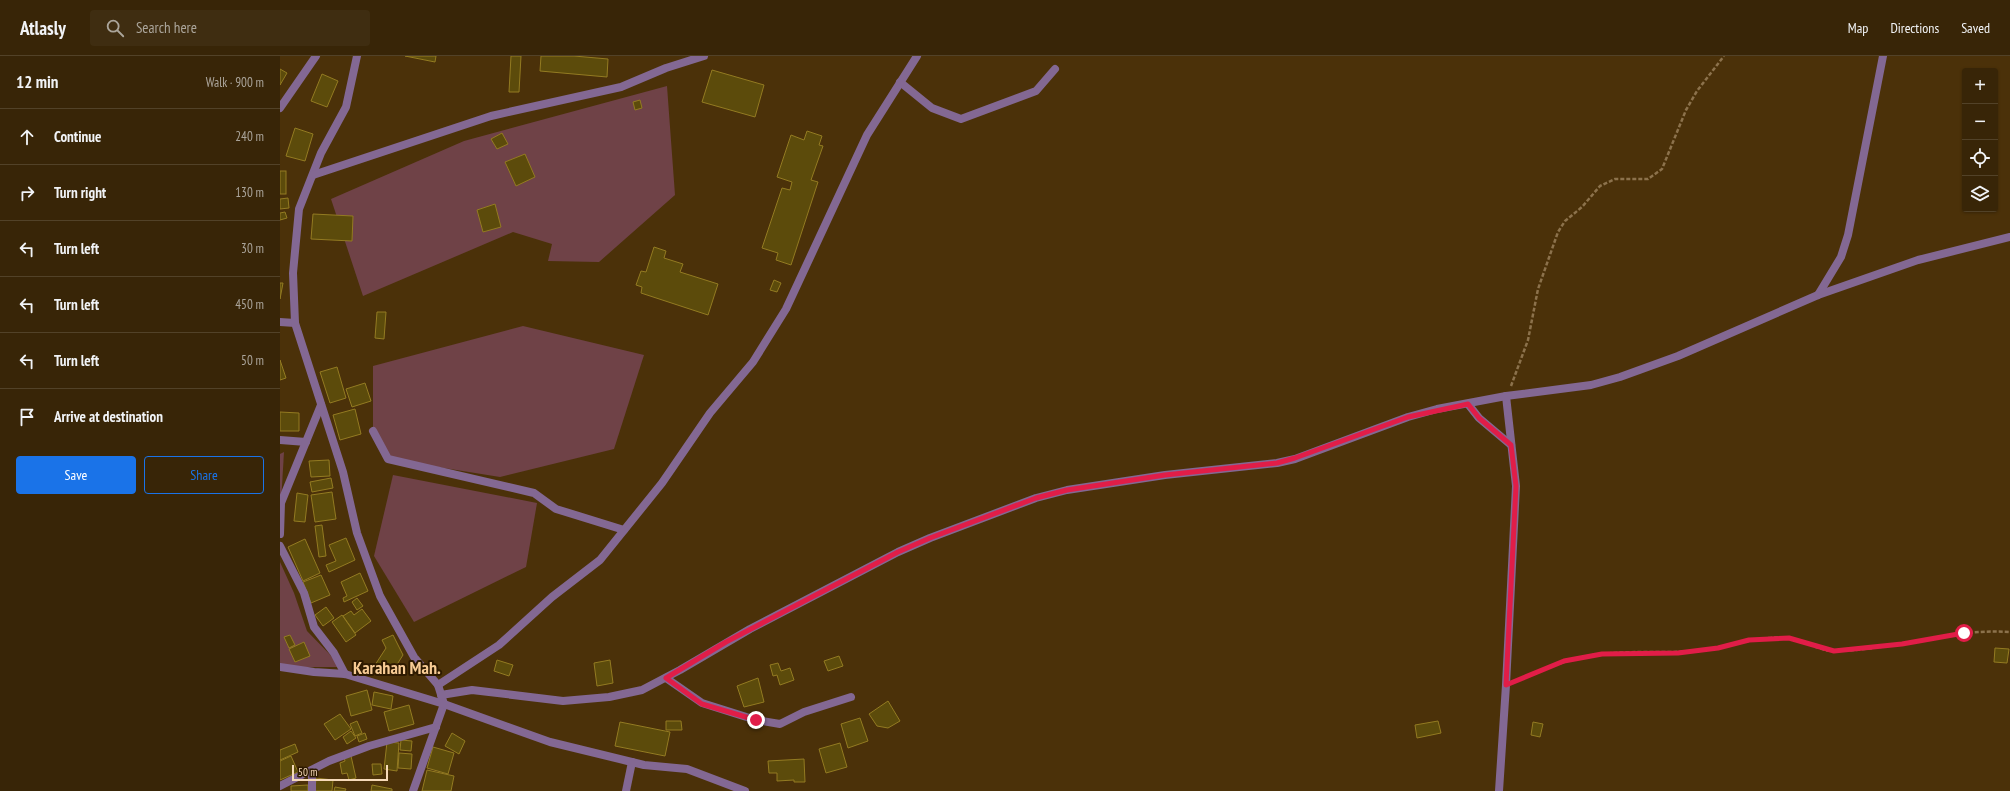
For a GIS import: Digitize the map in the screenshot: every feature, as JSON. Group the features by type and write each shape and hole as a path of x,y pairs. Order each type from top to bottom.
{"street":[{"path":"280,108 316,56"},
{"path":"357,56 346,108 321,153 299,209 293,273 295,322 343,472 357,533 380,596 414,657 438,685 444,704 413,791"},
{"path":"312,175 491,116 621,87 666,68 704,56"},
{"path":"438,685 499,645 552,597 600,560 662,483 710,413 753,362 786,309 866,135 917,56"},
{"path":"1818,295 1841,257 1848,235 1883,56"},
{"path":"900,82 932,108 960,119 1036,91 1055,68"},
{"path":"441,695 472,690 563,701 609,698 642,690 666,678 744,632 898,552 930,538 1036,498 1067,490 1157,476 1277,463 1295,458 1408,417 1506,396 1591,385 1649,368 1818,295 1918,260 2010,237"},
{"path":"280,322 295,322"},
{"path":"1499,791 1516,486 1506,396"},
{"path":"1468,404 1479,418 1511,445"},
{"path":"280,534 281,504 321,405"},
{"path":"373,431 388,459 534,493 556,510 624,530"},
{"path":"280,440 306,442"},
{"path":"280,546 304,593 314,627 334,653 345,674"},
{"path":"281,668 345,674 444,704 550,742 632,762 687,769 745,791"},
{"path":"666,678 702,704 756,720 780,724 804,712 851,697"},
{"path":"280,786 312,770 369,746 436,728"},
{"path":"626,791 632,762"},
{"path":"312,770 312,791"}],"path":[{"path":"1506,396 1528,340 1538,289 1558,232 1565,221 1582,207 1600,186 1615,179 1648,179 1662,168 1686,110 1697,91 1724,56"},
{"path":"1506,685 1564,661 1602,654 1678,653 1718,648 1749,640 1789,638 1834,651 1902,644 1989,630 2010,632"}],"shaded area":[{"path":"667,86 675,195 599,262 548,261 552,244 513,232 363,296 331,199 464,141"},
{"path":"523,326 644,355 614,449 500,477 388,459 373,431 373,366"},
{"path":"284,452 281,503 280,507 280,454"},
{"path":"393,475 537,503 526,567 414,622 374,556"},
{"path":"280,562 294,593 307,631 342,667 280,667"}],"building":[{"path":"405,56 436,56 435,62"},
{"path":"511,56 521,56 519,92 509,92"},
{"path":"541,56 574,56 608,59 607,77 540,71"},
{"path":"280,69 287,73 280,85"},
{"path":"712,70 764,85 755,117 702,102"},
{"path":"322,74 338,81 327,107 311,101"},
{"path":"640,100 642,108 635,110 633,102"},
{"path":"295,128 313,134 305,161 286,156"},
{"path":"807,131 822,136 819,145 823,146 811,180 818,182 791,265 776,260 778,253 762,248 782,188 790,190 792,182 777,177 791,135 804,140"},
{"path":"502,133 508,144 497,149 491,139"},
{"path":"525,154 535,177 516,186 505,162"},
{"path":"280,171 286,171 286,194 280,194"},
{"path":"288,198 289,208 280,209 280,199"},
{"path":"495,204 501,227 483,232 477,210"},
{"path":"285,212 287,218 280,220 280,213"},
{"path":"313,214 353,216 352,241 311,239"},
{"path":"654,247 666,251 664,258 683,264 680,272 718,284 708,315 641,293 642,287 636,285 641,271 646,272"},
{"path":"774,280 781,283 777,292 770,290"},
{"path":"280,283 283,283 280,299"},
{"path":"377,312 386,312 384,339 375,338"},
{"path":"280,360 286,378 280,380"},
{"path":"337,367 346,398 330,403 320,372"},
{"path":"365,383 371,401 352,407 346,389"},
{"path":"355,409 361,434 340,440 333,415"},
{"path":"280,412 299,413 299,431 280,431"},
{"path":"329,460 330,476 311,477 309,461"},
{"path":"331,478 333,488 312,492 310,482"},
{"path":"332,492 336,519 315,522 311,495"},
{"path":"297,493 308,495 305,522 294,521"},
{"path":"322,525 326,556 319,557 315,526"},
{"path":"346,538 355,560 329,572 326,565 336,561 329,545"},
{"path":"305,539 320,573 303,581 288,547"},
{"path":"360,573 368,591 344,602 343,598 347,596 341,582"},
{"path":"321,575 330,595 311,603 303,582"},
{"path":"357,598 363,606 357,610 352,602"},
{"path":"326,607 334,618 323,626 315,615"},
{"path":"362,609 371,621 355,633 343,616 351,611 354,615"},
{"path":"342,615 356,635 346,642 332,622"},
{"path":"290,635 295,645 289,648 284,637"},
{"path":"393,635 403,655 391,674 375,665 386,648 382,640"},
{"path":"304,642 310,656 295,662 289,649"},
{"path":"1995,648 2009,649 2007,663 1994,662"},
{"path":"839,656 843,666 828,671 824,661"},
{"path":"497,660 513,665 509,676 494,671"},
{"path":"610,660 613,683 597,686 594,663"},
{"path":"778,663 781,671 790,668 794,680 780,685 777,675 773,676 770,665"},
{"path":"758,678 764,702 744,707 737,686"},
{"path":"367,690 372,710 351,716 346,696"},
{"path":"374,692 393,696 391,709 372,705"},
{"path":"888,701 900,721 888,728 877,726 869,714"},
{"path":"409,705 414,724 389,731 384,712"},
{"path":"340,714 351,729 335,740 324,724"},
{"path":"860,718 868,741 848,748 841,724"},
{"path":"357,721 362,733 355,736 350,724"},
{"path":"666,721 681,721 682,730 666,730"},
{"path":"1438,721 1441,733 1417,738 1415,725"},
{"path":"620,722 670,732 665,756 615,746"},
{"path":"1533,722 1543,724 1540,737 1531,735"},
{"path":"351,731 356,738 347,744 343,737"},
{"path":"365,733 367,739 359,742 357,736"},
{"path":"452,733 465,741 459,754 445,746"},
{"path":"401,740 412,741 411,751 400,750"},
{"path":"387,742 399,743 397,771 384,769"},
{"path":"840,743 847,767 826,773 819,749"},
{"path":"295,744 298,752 280,760 280,750"},
{"path":"433,747 454,753 448,774 427,768"},
{"path":"399,753 412,754 411,769 398,768"},
{"path":"291,756 298,772 280,780 280,761"},
{"path":"351,756 356,778 349,780 347,773 342,774 340,763 345,761 344,757"},
{"path":"804,759 805,782 794,782 794,780 777,781 777,773 769,773 768,761"},
{"path":"372,764 381,764 382,774 373,775"},
{"path":"427,770 454,776 451,791 422,791"},
{"path":"316,778 333,780 332,791 315,791"},
{"path":"308,785 308,791 291,791 291,786"},
{"path":"372,785 392,789 392,791 371,791"},
{"path":"335,787 346,789 345,791 334,791"}],"district":[{"name":"Karahan Mah.","path":"397,668"}],"route":[{"path":"756,720 702,704 666,678 726,642 898,552 968,523 1036,498 1067,490 1102,484 1165,475 1277,463 1295,458 1408,417 1437,409 1468,404 1479,418 1511,445 1516,486 1506,685 1564,661 1602,654 1678,653 1718,648 1749,640 1789,638 1834,651 1902,644 1964,633"}]}
